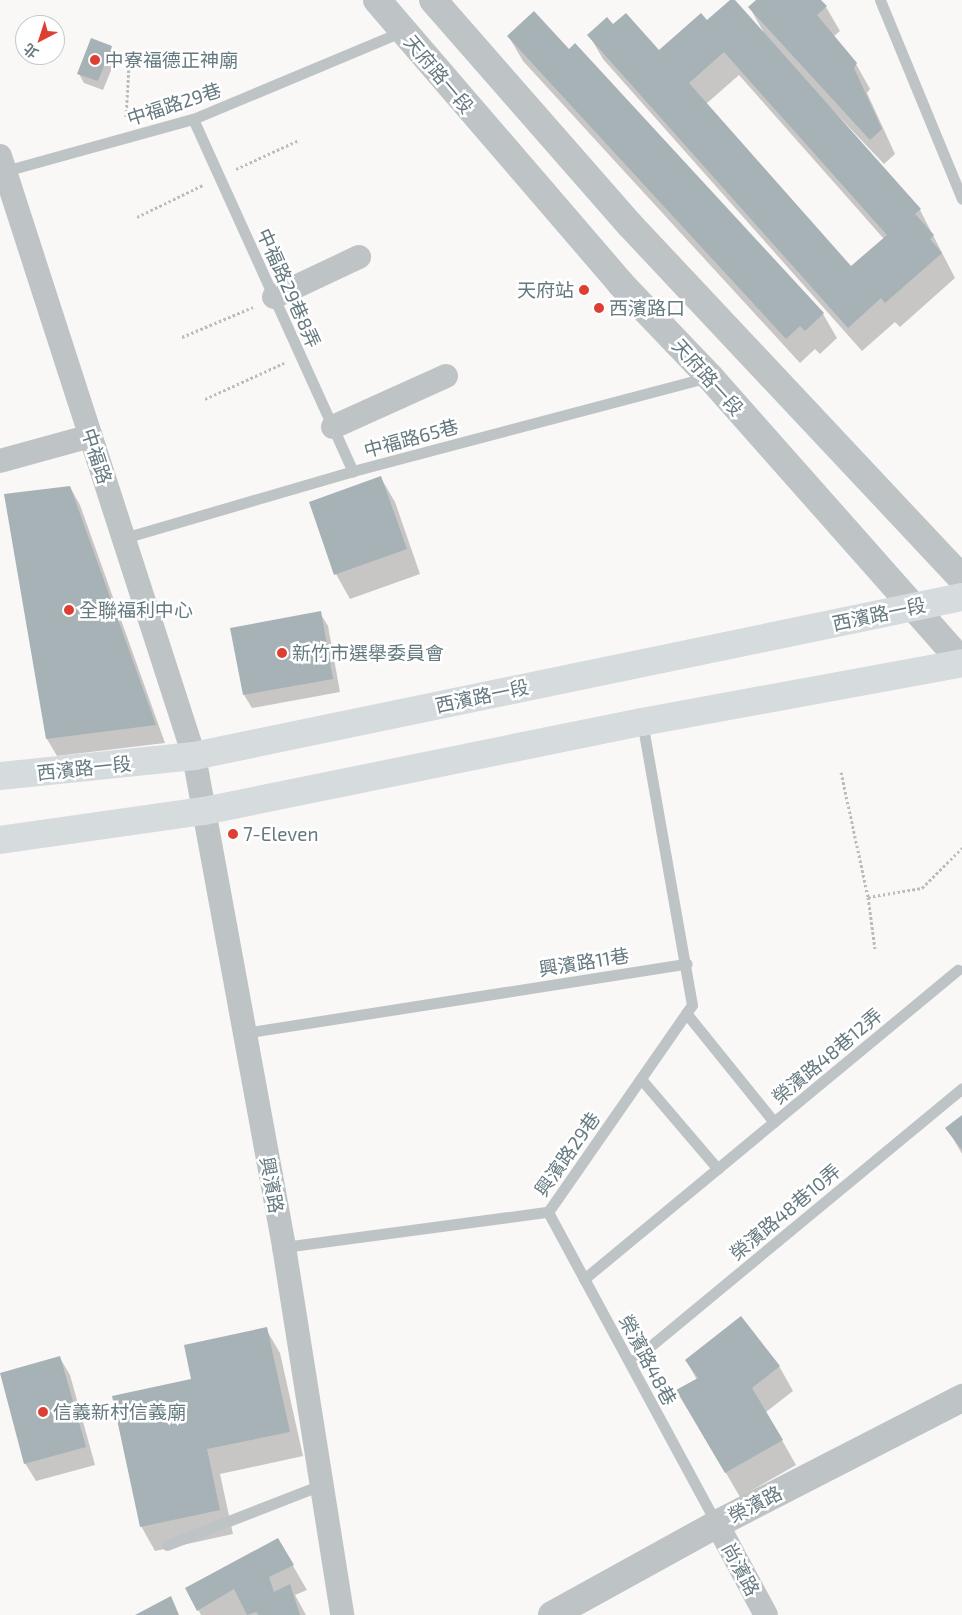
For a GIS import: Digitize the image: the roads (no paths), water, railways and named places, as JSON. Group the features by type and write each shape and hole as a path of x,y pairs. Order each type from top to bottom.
{"main road":[{"name":"西濱路一段","path":"0,776 194,756 962,597"},
{"path":"0,840 204,811 642,722 962,663"}],"street":[{"name":"天府路一段","path":"377,0 620,284 710,377 910,607 962,663"},
{"path":"433,0 630,225 962,579"},
{"name":"中福路","path":"2,164 194,756"},
{"path":"274,298 359,257"},
{"path":"333,427 446,376"},
{"path":"0,461 91,436"},
{"name":"興濱路","path":"194,756 284,1247 342,1615"},
{"name":"榮濱路","path":"552,1615 717,1524 962,1398"},
{"name":"尚濱路","path":"717,1524 766,1615"}],"lane":[{"path":"880,0 957,170 962,199"},
{"name":"中福路29巷","path":"2,164 125,138 193,119 403,31"},
{"name":"中福路29巷8弄","path":"193,119 353,472"},
{"name":"中福路65巷","path":"124,538 353,472 710,377"},
{"path":"642,722 687,964"},
{"name":"興濱路29巷","path":"284,1247 548,1212 692,1005 687,964"},
{"name":"興濱路11巷","path":"244,1033 687,964"},
{"name":"榮濱路48巷12弄","path":"584,1279 958,970"},
{"path":"686,1013 774,1122"},
{"path":"641,1079 718,1169"},
{"name":"榮濱路48巷10弄","path":"630,1363 962,1088"},
{"name":"榮濱路48巷","path":"548,1212 717,1524"},
{"path":"167,1545 321,1485"}],"place":[{"name":"中寮福德正神廟","path":"95,60"},
{"name":"天府站","path":"584,290"},
{"name":"西濱路口","path":"599,308"},
{"name":"全聯福利中心","path":"69,610"},
{"name":"新竹市選舉委員會","path":"282,653"},
{"name":"7-Eleven","path":"233,834"},
{"name":"信義新村信義廟","path":"43,1412"}]}
